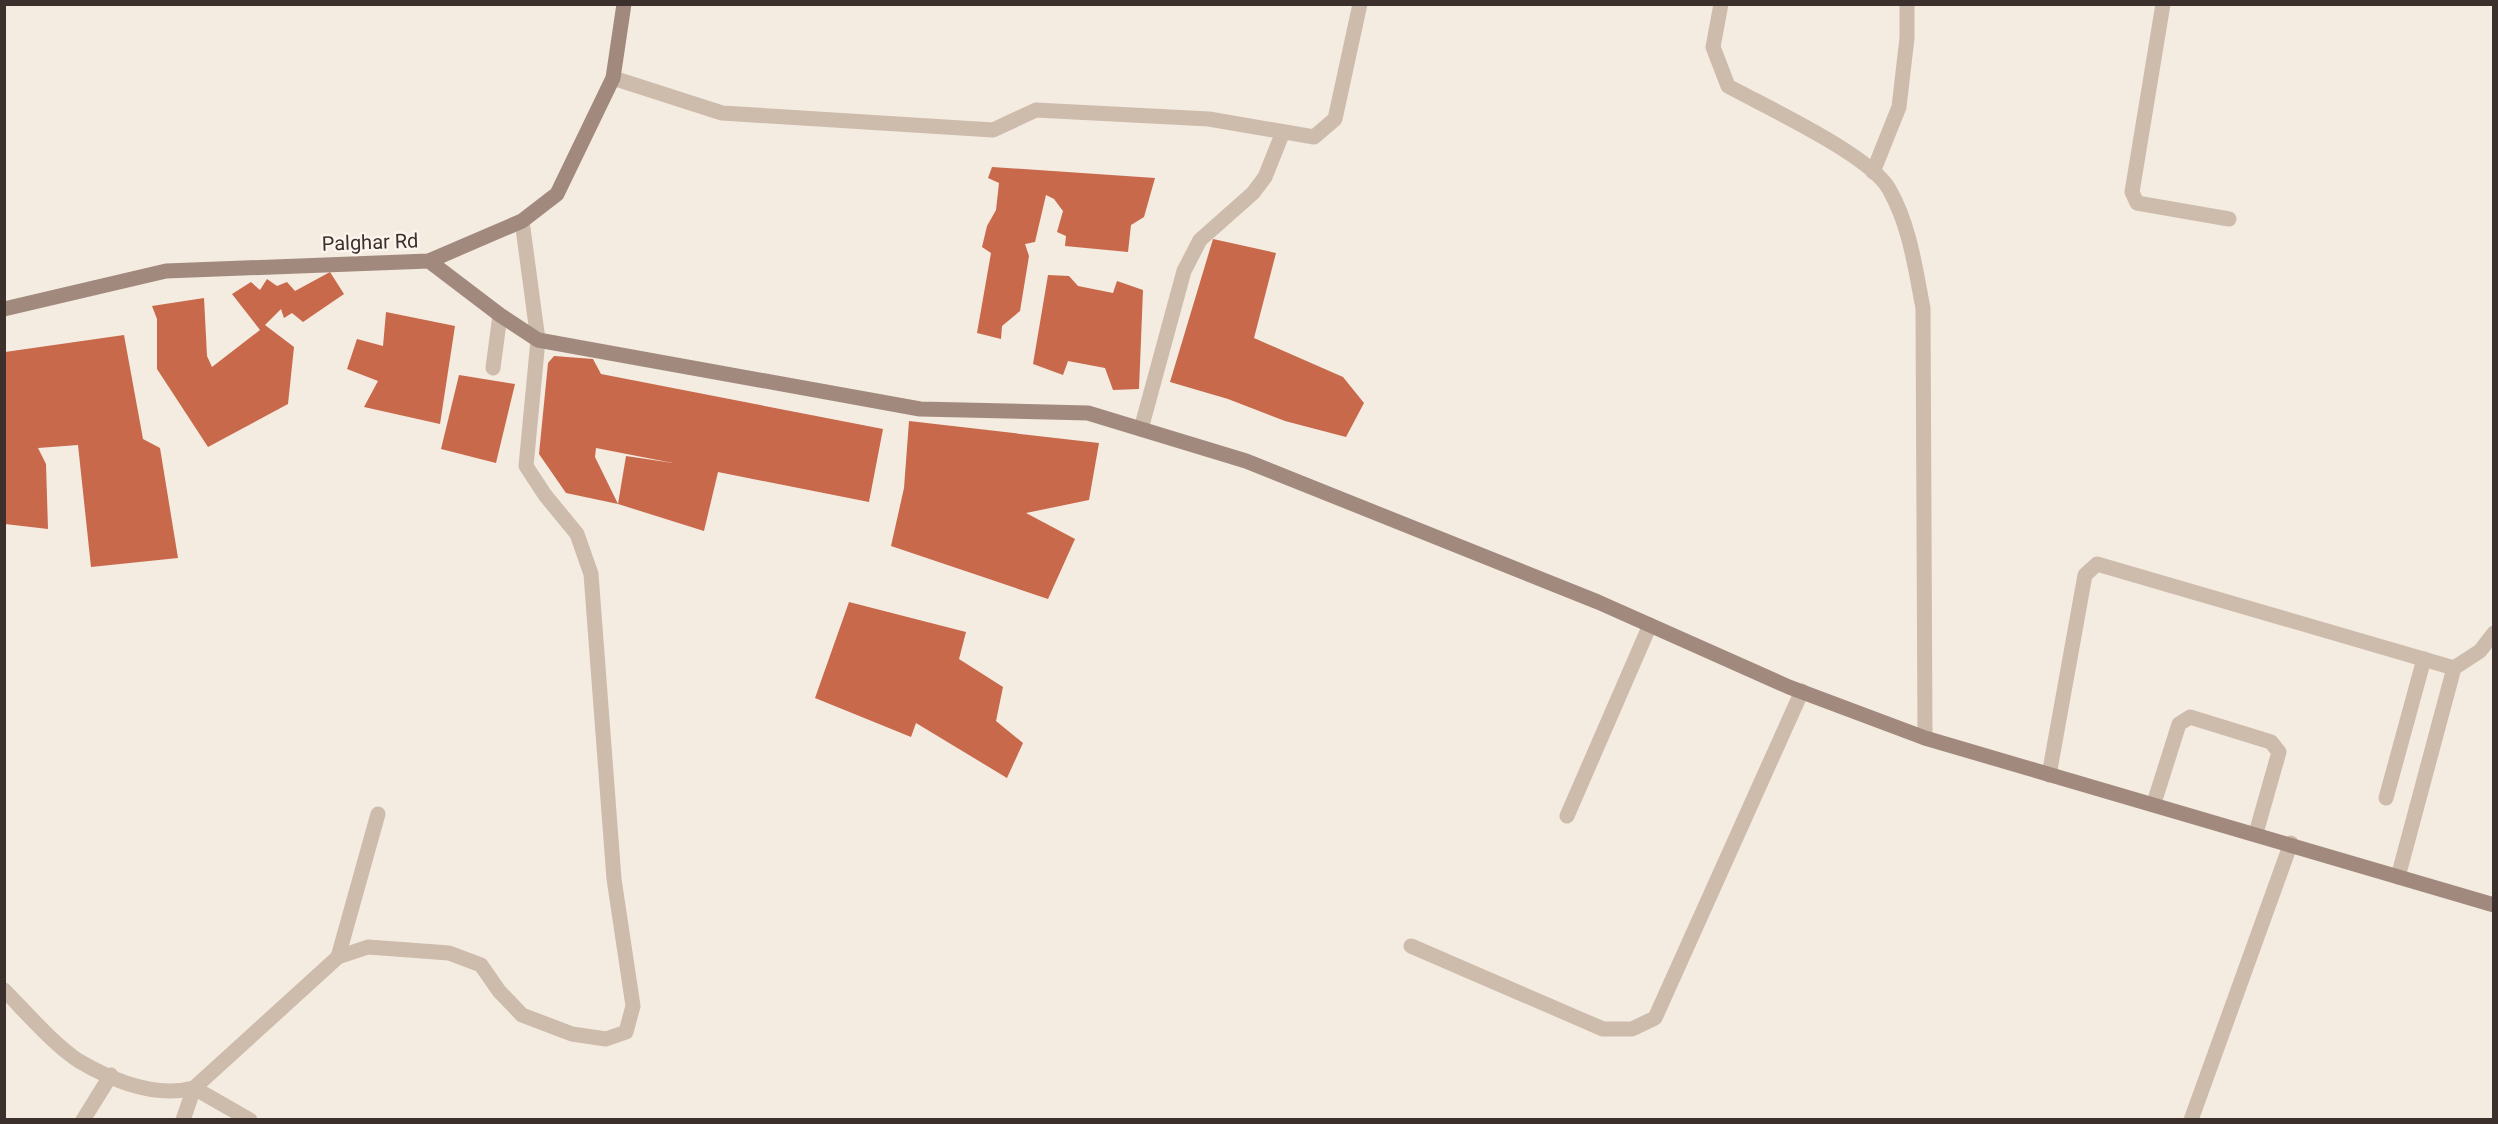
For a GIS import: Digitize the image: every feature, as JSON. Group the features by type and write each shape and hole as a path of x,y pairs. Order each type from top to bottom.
{"main road":[{"name":"Palghar Rd","path":"4,309 166,271 429,261 522,221 557,194 613,78 624,4"},
{"path":"429,261 500,315 538,340 920,409 1088,413 1246,461 1650,625 1802,691 1925,738 2291,843 2493,905"}],"street":[{"path":"613,78 722,112 993,129 1036,110 1209,119 1314,137 1335,119 1360,4"},
{"path":"1721,4 1713,47 1728,86 1862,160 1889,187 1910,237 1923,308 1925,738"},
{"path":"1873,172 1899,107 1907,38 1907,4"},
{"path":"2163,4 2132,192 2138,204 2229,219"},
{"path":"1141,429 1184,271 1200,240 1253,193 1265,177 1283,132"},
{"path":"4,990 78,1060 141,1089 175,1093 194,1088 338,957 368,947 449,953 480,965 499,991 522,1015 572,1034 606,1039 626,1032 633,1006 614,879 591,574 577,534 545,495 526,466 538,340 522,221"},
{"path":"492,368 500,315"},
{"path":"2049,774 2085,574 2097,564 2454,668"},
{"path":"1567,816 1650,625"},
{"path":"2398,877 2454,668 2480,651 2493,633"},
{"path":"2386,798 2424,660"},
{"path":"1411,946 1604,1029 1632,1029 1655,1018 1802,691"},
{"path":"2154,803 2179,724 2190,717 2271,742 2279,752 2256,833"},
{"path":"338,957 378,814"},
{"path":"2191,1119 2291,843"},
{"path":"83,1119 111,1075"},
{"path":"183,1119 194,1088"},
{"path":"194,1088 250,1119"}],"building":[{"path":"992,167 1155,178 1144,217 1131,225 1128,252 1065,246 1066,236 1057,232 1063,211 1054,199 1046,195 1035,242 1025,244 1029,256 1020,311 1002,326 1001,339 977,333 991,253 982,247 987,226 996,210 999,183 988,178"},
{"path":"1213,239 1276,253 1254,338 1343,377 1364,403 1346,437 1285,421 1228,399 1170,382"},
{"path":"330,272 344,294 303,322 292,313 284,318 281,309 265,325 294,347 288,404 208,447 157,369 157,319 152,306 204,298 207,356 212,367 260,330 232,294 251,282 260,290 267,279 277,286 287,282 295,291"},
{"path":"1048,275 1069,276 1078,286 1113,293 1117,281 1143,290 1139,389 1113,390 1105,368 1068,361 1063,375 1033,364"},
{"path":"386,312 455,326 440,424 364,407 378,381 347,369 357,339 383,346"},
{"path":"124,335 143,439 160,448 178,558 91,567 78,445 38,448 46,464 48,529 5,524 5,352"},
{"path":"554,356 593,359 601,374 883,429 869,502 718,472 704,531 618,504 566,493 539,454 548,363","holes":["596,448 673,463 626,456 618,504 595,457"]},
{"path":"459,375 515,384 496,463 441,449"},
{"path":"909,421 1099,443 1089,500 1026,513 1075,539 1048,599 891,546 904,488"},
{"path":"849,602 966,632 959,659 1003,687 996,721 1023,743 1007,778 916,723 911,737 815,698"}]}
